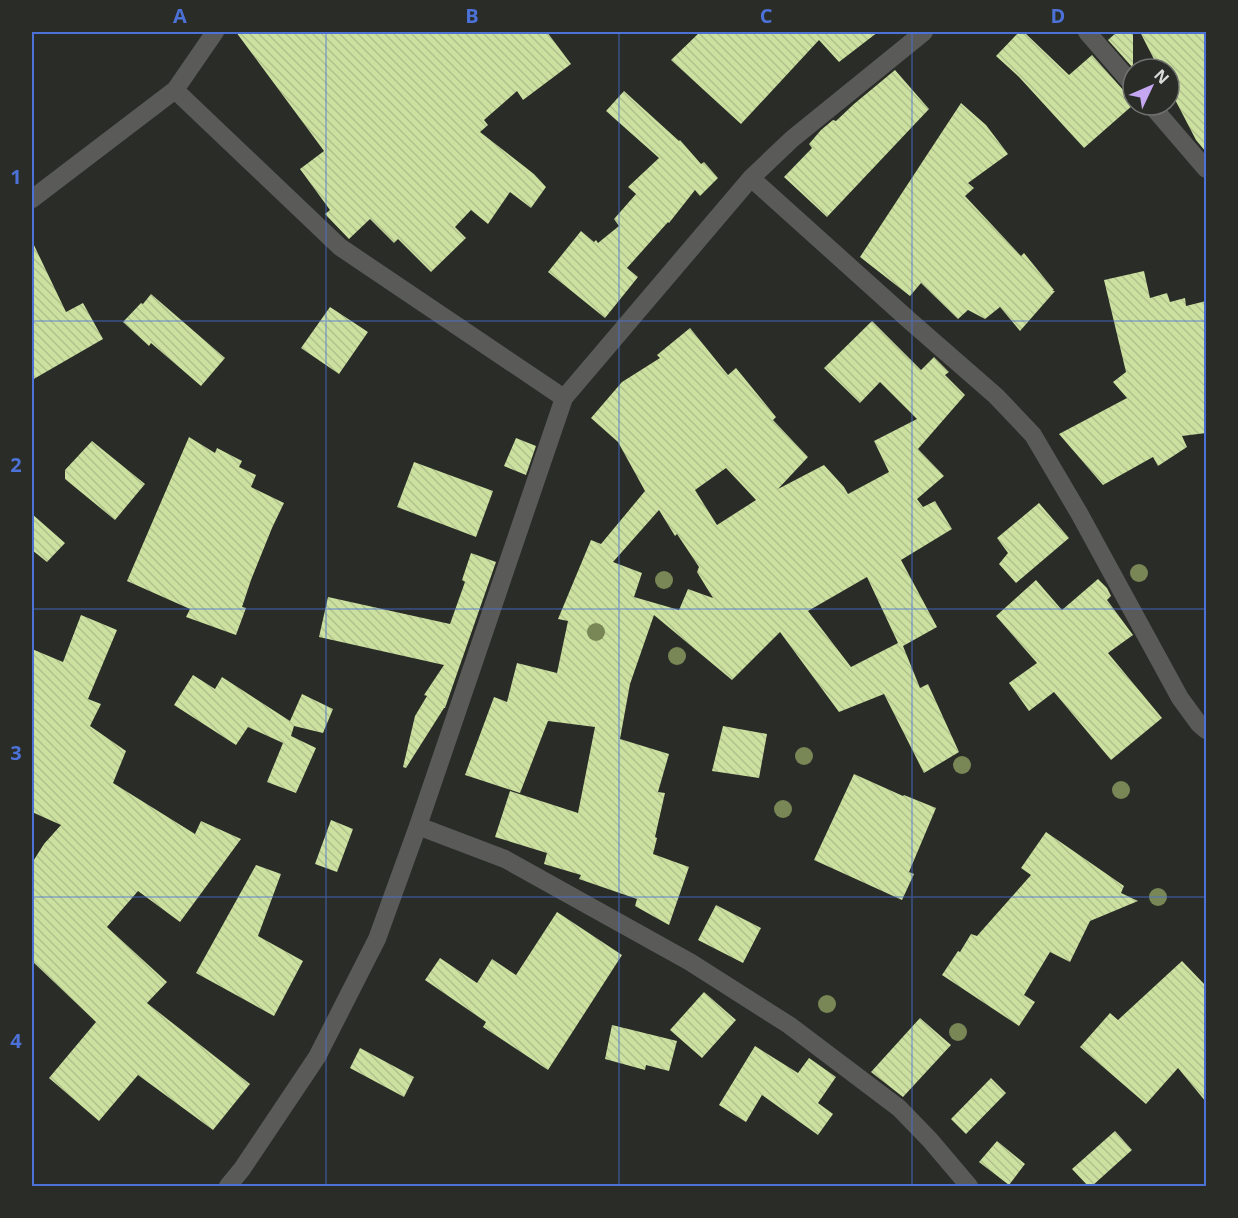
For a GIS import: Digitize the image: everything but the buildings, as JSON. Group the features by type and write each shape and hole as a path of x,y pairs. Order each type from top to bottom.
{"street":[{"path":"32,200 175,90 215,32"},
{"path":"228,1186 242,1169 317,1057 377,939 564,399 751,178 792,139 924,32"},
{"path":"1087,32 1121,71"},
{"path":"175,90 340,247 564,399"},
{"path":"1160,117 1206,170"},
{"path":"751,178 996,396 1033,435 1079,513 1180,698 1206,730"},
{"path":"418,826 505,859 690,962 789,1025 899,1108 969,1186"}]}
